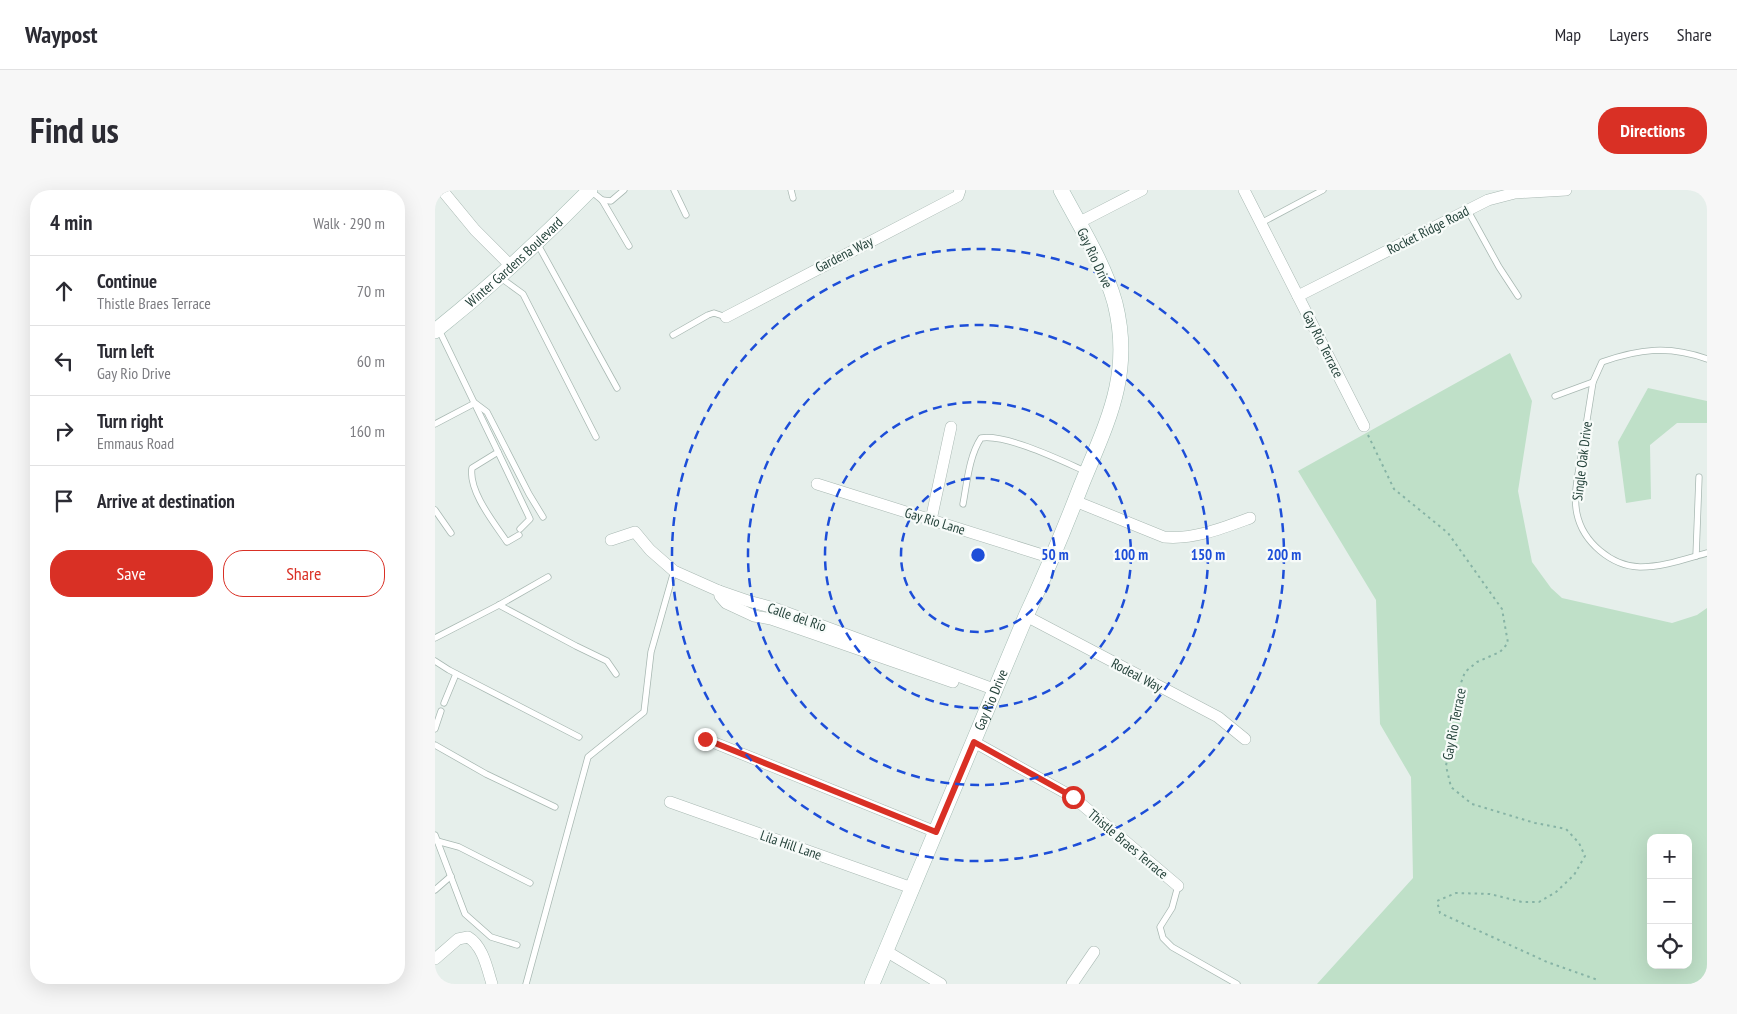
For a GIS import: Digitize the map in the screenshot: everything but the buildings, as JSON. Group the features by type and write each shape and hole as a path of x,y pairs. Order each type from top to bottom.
{"street":[{"path":"442,190 475,230 511,266"},
{"name":"Winter Gardens Boulevard","path":"437,329 537,243 590,190"},
{"name":"Gardena Way","path":"726,317 810,271 957,196 959,190"},
{"name":"Gay Rio Drive","path":"872,984 1026,616 1053,558 1111,414 1115,399 1120,368 1120,337 1115,304 1097,256 1061,190"},
{"path":"1078,223 1142,190"},
{"name":"Gay Rio Terrace","path":"1244,190 1364,426"},
{"name":"Rocket Ridge Road","path":"1298,296 1488,200 1515,193 1566,190"},
{"path":"931,520 951,427"},
{"name":"Gay Rio Lane","path":"817,484 1053,558"},
{"path":"1075,501 1164,538 1174,538 1216,530 1249,518"},
{"name":"Calle del Rio","path":"611,540 635,532 650,550 674,571 719,591 774,608 994,693"},
{"name":"Rodeal Way","path":"1026,616 1217,717 1245,739"},
{"path":"705,739 936,832"},
{"name":"Thistle Braes Terrace","path":"974,742 1073,797 1178,886"},
{"name":"Lila Hill Lane","path":"670,802 912,888"},
{"path":"435,959 458,939 468,937 479,948 492,984"},
{"path":"886,951 941,984"},
{"path":"1072,984 1094,952"}],"lane":[{"path":"590,190 602,200 629,246"},
{"path":"602,200 611,201 624,190"},
{"path":"675,190 686,215"},
{"path":"791,190 793,198"},
{"path":"1261,223 1323,190"},
{"path":"1468,210 1499,267 1518,296"},
{"path":"537,243 617,388"},
{"path":"499,277 523,294 596,437"},
{"path":"673,335 707,315 714,313 726,317"},
{"path":"437,329 475,403 530,519 507,542 478,496 471,475 472,468 498,452"},
{"name":"Single Oak Drive","path":"1707,359 1689,352 1668,350 1624,354 1602,362 1593,382 1576,488 1577,513 1581,526 1597,548 1607,557 1639,567 1660,566 1707,552"},
{"path":"1555,396 1593,382"},
{"path":"435,424 475,403"},
{"path":"475,403 487,412 529,494 543,517"},
{"path":"963,504 969,472 977,443 981,438 989,437 1028,447 1087,472"},
{"path":"1696,556 1699,477"},
{"path":"435,510 451,533"},
{"path":"526,984 588,757 644,712 651,652 674,571"},
{"path":"435,638 549,577"},
{"path":"499,605 607,661 616,674"},
{"path":"435,662 579,737"},
{"path":"444,703 456,674"},
{"path":"435,729 441,711"},
{"path":"435,745 486,774 555,807"},
{"path":"436,838 465,914 491,938 517,945"},
{"path":"436,838 459,847 530,882"},
{"path":"435,890 451,876"},
{"path":"1178,886 1172,908 1160,927 1163,938 1172,947 1237,984"}],"path":[{"name":"Gay Rio Terrace","path":"1364,426 1395,489 1448,533 1503,609 1508,643 1500,652 1477,662 1465,672 1459,691 1445,766 1451,787 1472,804 1535,823 1566,829 1579,843 1585,856 1575,875 1556,892 1539,902 1522,902 1491,894 1456,893 1437,901 1440,913 1547,962 1598,980"}],"green space":[{"path":"1510,353 1532,401 1518,491 1532,562 1551,588 1562,598 1672,623 1697,615 1707,608 1707,984 1317,984 1413,878 1411,777 1380,724 1376,600 1298,471"},
{"path":"1648,388 1707,401 1707,423 1677,423 1650,445 1651,499 1626,503 1618,442"}],"route":[{"path":"705,739 936,832 974,742 1073,797"}]}
